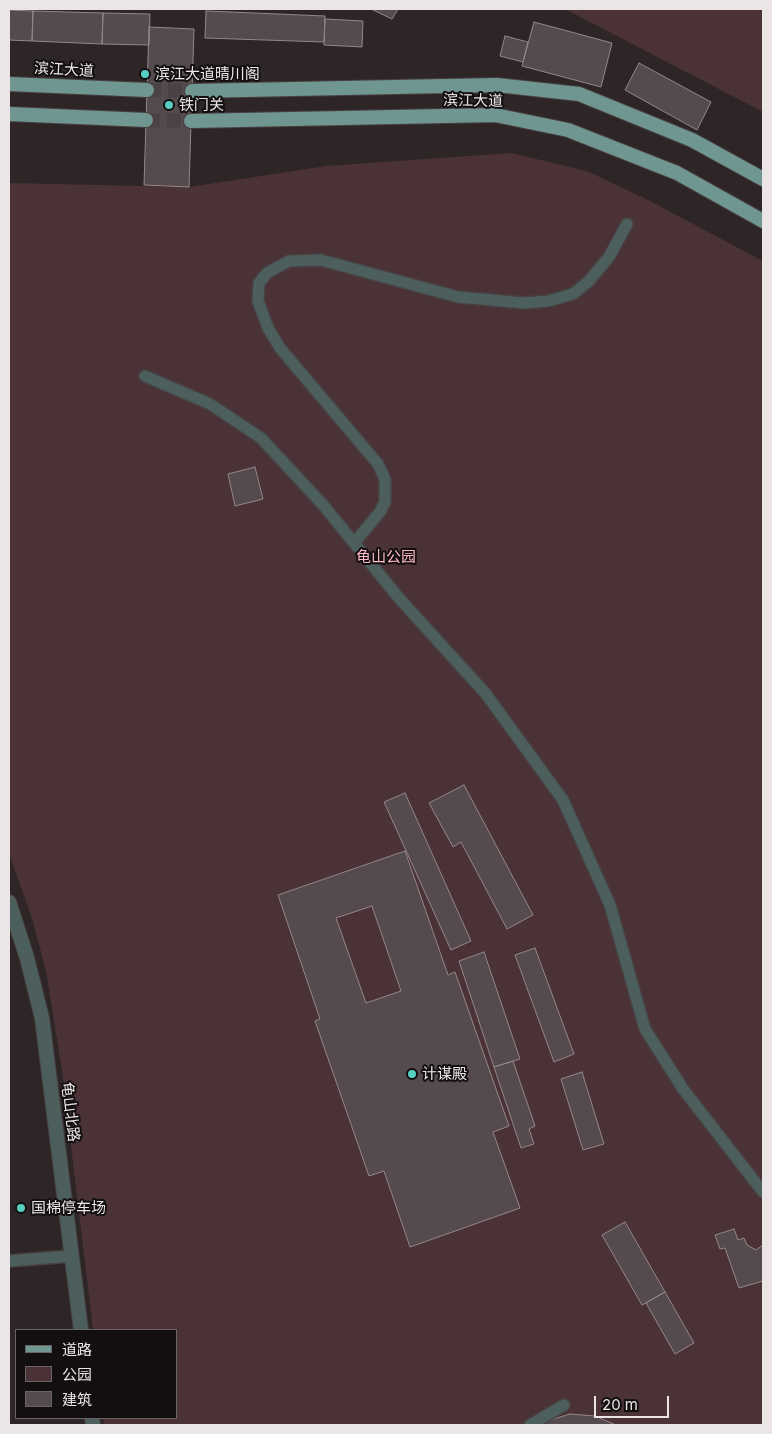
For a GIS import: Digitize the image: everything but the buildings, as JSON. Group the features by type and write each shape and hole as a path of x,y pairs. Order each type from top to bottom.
{"main road":[{"name":"滨江大道","path":"9,84 147,90"},
{"name":"滨江大道","path":"192,91 497,85 578,94 692,140 763,179"},
{"path":"9,114 146,120"},
{"name":"滨江大道","path":"191,121 495,115 568,130 677,173 763,221"}],"street":[{"name":"龟山北路","path":"9,902 27,958 42,1018 80,1329"}],"lane":[{"path":"354,543 380,512 385,502 385,478 378,464 280,348 268,328 258,301 259,283 267,273 289,261 321,260 458,297 524,303 548,301 573,294 590,282 609,257 627,224"},
{"path":"145,376 210,404 260,438 324,506 398,597 486,694 564,800 610,906 645,1030 682,1089 763,1192"},
{"path":"9,1261 71,1256"},
{"path":"530,1425 564,1405"}],"green space":[{"path":"565,9 763,9 763,112"},
{"name":"龟山公园","path":"511,153 587,171 648,200 763,261 763,1425 104,1425 103,1419 178,1419 178,1329 93,1329 62,1071 46,971 31,915 9,854 9,183 189,187 326,166"}],"tunnel":[{"path":"147,90 192,91"},
{"path":"146,120 191,121"}],"place":[{"name":"滨江大道晴川阁","path":"145,74"},
{"name":"铁门关","path":"169,105"},
{"name":"计谋殿","path":"412,1074"},
{"name":"国棉停车场","path":"21,1208"}]}
